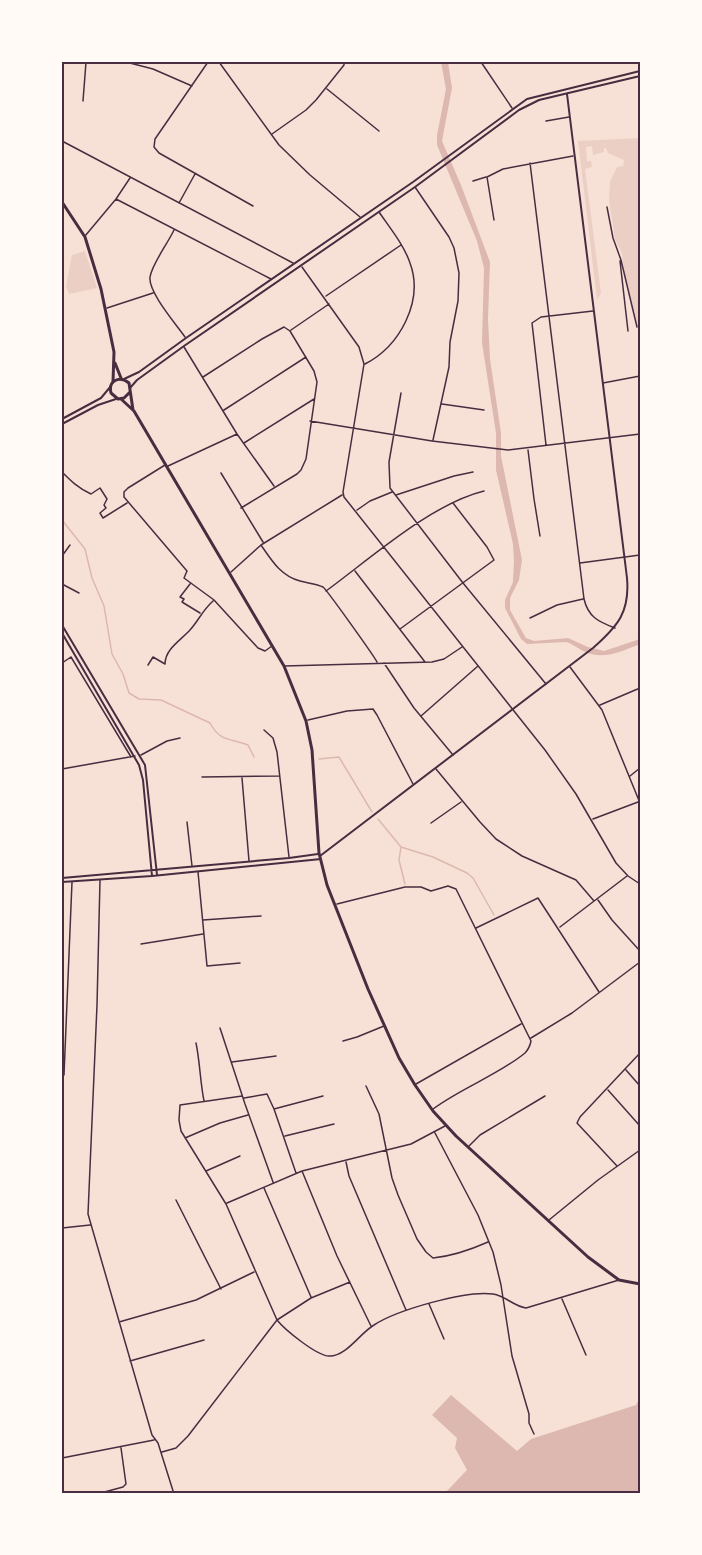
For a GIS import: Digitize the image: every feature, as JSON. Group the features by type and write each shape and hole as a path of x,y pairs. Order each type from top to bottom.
{"main road":[{"path":"62,419 100,398 112,384 139,372 450,155 512,109 534,97 640,71"},
{"path":"62,424 98,405 127,397 137,380 445,166 525,106 539,100 640,76"},
{"path":"62,880 152,876 320,856 570,667 615,628 621,619 627,598 624,557 567,94"},
{"path":"62,202 85,237 107,308 115,362 122,379 129,383 134,411"},
{"path":"115,362 112,395 134,411 284,666 306,721 314,761 320,856 333,905 385,1025 415,1085 446,1125 588,1257 619,1280 640,1284"},
{"path":"62,625 146,765 157,875"},
{"path":"62,633 73,656 133,756 143,780 152,876"},
{"path":"62,880 156,869 320,856"}],"street":[{"path":"83,101 86,62"},
{"path":"126,62 160,72 192,86"},
{"path":"208,62 159,133 154,145 159,153 254,206"},
{"path":"219,62 271,135 310,175 361,217"},
{"path":"271,135 306,110 326,88 344,62"},
{"path":"481,62 512,109"},
{"path":"326,88 379,131"},
{"path":"546,121 570,117"},
{"path":"62,141 294,264"},
{"path":"473,181 503,169 574,156"},
{"path":"530,163 584,599 596,620 615,628"},
{"path":"179,204 195,174"},
{"path":"487,177 494,220"},
{"path":"85,237 130,178"},
{"path":"415,187 449,237 454,248 459,273 458,301 451,335 449,367 432,441"},
{"path":"116,199 271,279"},
{"path":"607,207 612,238 619,254 637,327"},
{"path":"364,364 389,345 401,330 410,313 414,296 414,278 410,261 379,212"},
{"path":"174,230 151,272 150,282 154,293 186,338"},
{"path":"325,297 401,245"},
{"path":"619,254 628,331"},
{"path":"301,266 359,347 364,364 343,494 562,773 616,862 628,876 640,884"},
{"path":"107,308 154,293"},
{"path":"290,331 329,304"},
{"path":"546,446 531,327 534,320 548,316 593,311"},
{"path":"203,377 284,327 290,331 316,375 316,390 303,466 297,474 242,508"},
{"path":"184,346 237,434 275,488"},
{"path":"224,410 306,357"},
{"path":"602,383 640,376"},
{"path":"401,393 388,470 392,492 547,685"},
{"path":"244,443 314,399"},
{"path":"441,404 484,410"},
{"path":"310,421 432,441 502,449 528,449 640,434"},
{"path":"237,434 167,466 125,490 124,497 186,571 184,578 190,584 214,600 258,648 265,651 273,645"},
{"path":"528,449 540,536"},
{"path":"62,472 76,487 91,494 100,488 107,499 104,505 106,508 100,513 103,518 128,502"},
{"path":"395,495 436,481 473,472"},
{"path":"220,473 262,544 284,575 322,587 365,642 377,663"},
{"path":"326,591 418,524 465,496 484,491"},
{"path":"356,510 392,492"},
{"path":"230,573 262,544 343,494"},
{"path":"400,629 494,560 490,551 453,503"},
{"path":"62,556 70,545"},
{"path":"580,563 640,555"},
{"path":"355,570 425,663"},
{"path":"62,584 79,593"},
{"path":"190,584 180,597 184,599 182,602 190,605 200,614"},
{"path":"530,618 557,604 584,599"},
{"path":"148,665 153,657 165,664 168,652 190,630 200,614 214,600"},
{"path":"284,666 425,663 444,659 463,646"},
{"path":"62,663 73,656"},
{"path":"383,663 421,716 453,755"},
{"path":"421,716 478,666"},
{"path":"570,667 600,705 640,802 592,820"},
{"path":"600,705 640,688"},
{"path":"306,721 347,711 372,710 377,715 413,785"},
{"path":"264,730 273,738 275,744 289,858"},
{"path":"141,755 167,741 180,738"},
{"path":"62,769 133,756"},
{"path":"629,777 640,768"},
{"path":"436,769 496,839 522,856 576,880 594,901"},
{"path":"202,777 280,776"},
{"path":"242,778 249,862"},
{"path":"431,823 462,801"},
{"path":"187,822 192,867"},
{"path":"198,871 207,966 240,963"},
{"path":"559,928 628,876"},
{"path":"100,879 88,1199 90,1225 152,1435 174,1494"},
{"path":"64,1075 72,881"},
{"path":"333,905 405,887 421,887 430,891 453,886 462,898 530,1039 530,1046 515,1060 432,1109"},
{"path":"476,928 537,897 599,992"},
{"path":"598,899 619,928 640,951"},
{"path":"203,921 261,916"},
{"path":"141,944 204,934"},
{"path":"530,1039 572,1013 640,962"},
{"path":"415,1085 522,1023"},
{"path":"343,1041 385,1025"},
{"path":"220,1029 274,1182"},
{"path":"196,1043 204,1101"},
{"path":"617,1166 578,1123 580,1117 640,1053"},
{"path":"232,1063 276,1056"},
{"path":"625,1070 640,1086"},
{"path":"366,1086 377,1108 392,1178 398,1195 417,1239 429,1256 433,1258 452,1255 489,1242"},
{"path":"607,1089 640,1126"},
{"path":"296,1174 274,1108 267,1094 180,1106 179,1120 185,1138 226,1204 278,1320 284,1328 316,1351 327,1356 338,1355 371,1326 439,1300 484,1294 502,1297 516,1307 526,1308 619,1280"},
{"path":"274,1108 323,1096"},
{"path":"468,1146 509,1117 545,1096"},
{"path":"185,1138 220,1123 249,1115"},
{"path":"284,1137 334,1124"},
{"path":"226,1204 302,1172 411,1144 446,1125"},
{"path":"435,1133 462,1182 489,1242 499,1275 512,1356 530,1414 529,1423 534,1434"},
{"path":"549,1220 640,1150"},
{"path":"206,1171 240,1156"},
{"path":"346,1160 349,1176 406,1311"},
{"path":"302,1172 371,1326"},
{"path":"264,1187 311,1298"},
{"path":"176,1200 221,1289"},
{"path":"62,1228 90,1225"},
{"path":"118,1322 196,1300 255,1271"},
{"path":"160,1453 176,1448 188,1436 278,1320 311,1298 350,1282"},
{"path":"561,1298 586,1355"},
{"path":"429,1303 444,1339"},
{"path":"129,1361 204,1340"},
{"path":"62,1458 155,1440"},
{"path":"98,1494 123,1487 126,1484 121,1447"}],"shaded area":[{"path":"441,62 448,62 452,88 442,141 490,262 488,319 490,359 501,433 501,456 522,560 519,580 510,598 510,610 526,638 534,641 568,638 604,651 640,639 640,644 619,652 605,655 590,654 566,642 527,644 521,639 505,608 505,600 513,582 514,560 513,544 496,470 496,433 482,343 484,268 477,241 437,145 446,89"},
{"path":"640,138 640,324 637,326 625,278 622,253 615,239 609,200 610,182 617,167 623,166 624,160 608,153 606,148 604,152 593,155 592,146 586,147 587,161 591,161 592,167 585,169 601,293 597,300 578,141"},
{"path":"85,251 97,288 69,294 66,286 72,255"},
{"path":"451,1395 517,1451 531,1439 636,1405 640,1397 640,1493 445,1493 467,1470 455,1448 457,1438 432,1415"}],"waterway":[{"path":"62,520 85,549 92,578 104,606 112,654 123,674 129,693 139,699 161,700 210,723 222,737 248,745 254,757"},
{"path":"319,759 339,757 372,812"},
{"path":"378,819 401,847 433,857 467,873 473,878 494,915"},
{"path":"401,847 399,860 405,884"}]}
